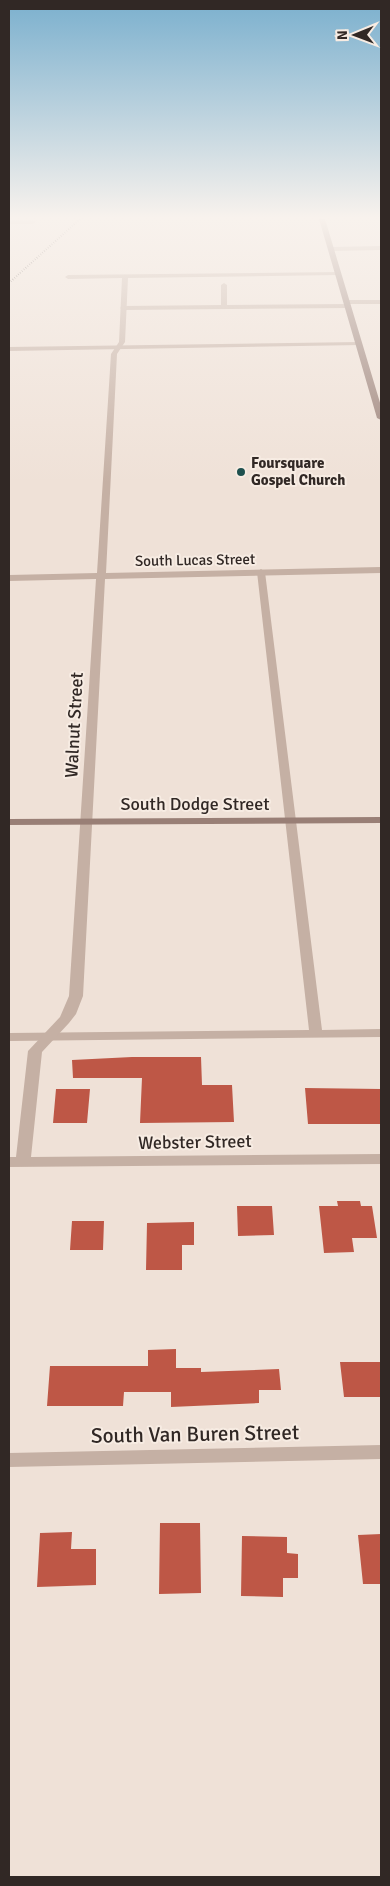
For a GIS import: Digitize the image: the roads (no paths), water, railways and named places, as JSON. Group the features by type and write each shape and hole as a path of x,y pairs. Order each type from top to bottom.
{"main road":[{"path":"349,307 359,344 378,396 381,418"},
{"name":"South Dodge Street","path":"9,822 381,820"}],"street":[{"path":"123,308 223,307"},
{"name":"Walnut Street","path":"16,1162 35,1051 42,1040 64,1022 73,1008 76,996 114,354 122,342 123,308"},
{"path":"9,349 359,344"},
{"name":"South Lucas Street","path":"9,578 381,570"},
{"path":"261,572 316,1034"},
{"path":"9,1036 381,1033"},
{"name":"Webster Street","path":"16,1162 381,1159"},
{"name":"South Van Buren Street","path":"9,1460 381,1452"}],"place":[{"name":"Foursquare Gospel Church","path":"241,472"}]}
